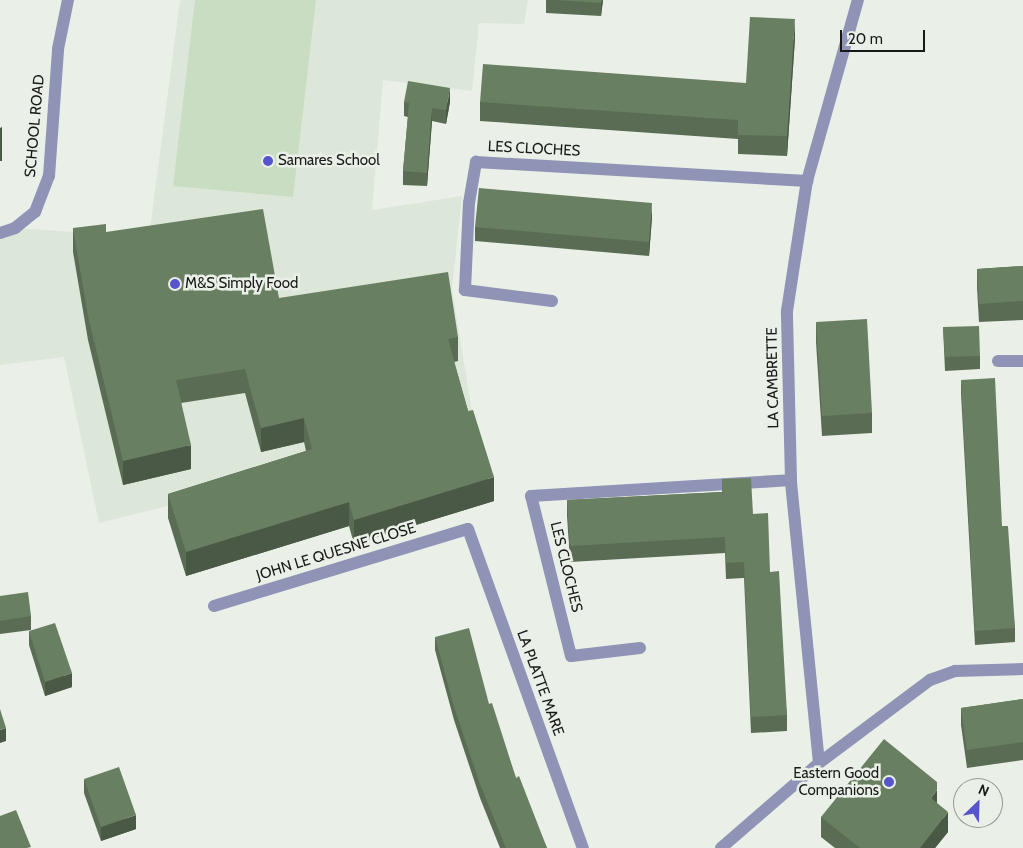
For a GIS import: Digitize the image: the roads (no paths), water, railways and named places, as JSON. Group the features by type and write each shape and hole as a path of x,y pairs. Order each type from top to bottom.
{"street":[{"name":"SCHOOL ROAD","path":"0,233 15,228 35,212 49,176 58,48 68,0"},
{"name":"LA CAMBRETTE","path":"819,763 791,480 787,312 807,181 858,0"},
{"name":"LES CLOCHES","path":"552,302 465,290 469,203 476,162 807,181"},
{"path":"998,361 1023,361"},
{"name":"LES CLOCHES","path":"640,648 571,656 531,496 791,480"},
{"name":"JOHN LE QUESNE CLOSE","path":"214,606 468,529"},
{"name":"LA PLATTE MARE","path":"468,529 583,848"},
{"path":"721,848 819,763 930,680 956,671 1023,669"}],"place":[{"name":"Samares School","path":"268,161"},
{"name":"M&S Simply Food","path":"175,284"},
{"name":"Eastern Good Companions","path":"889,782"}]}
